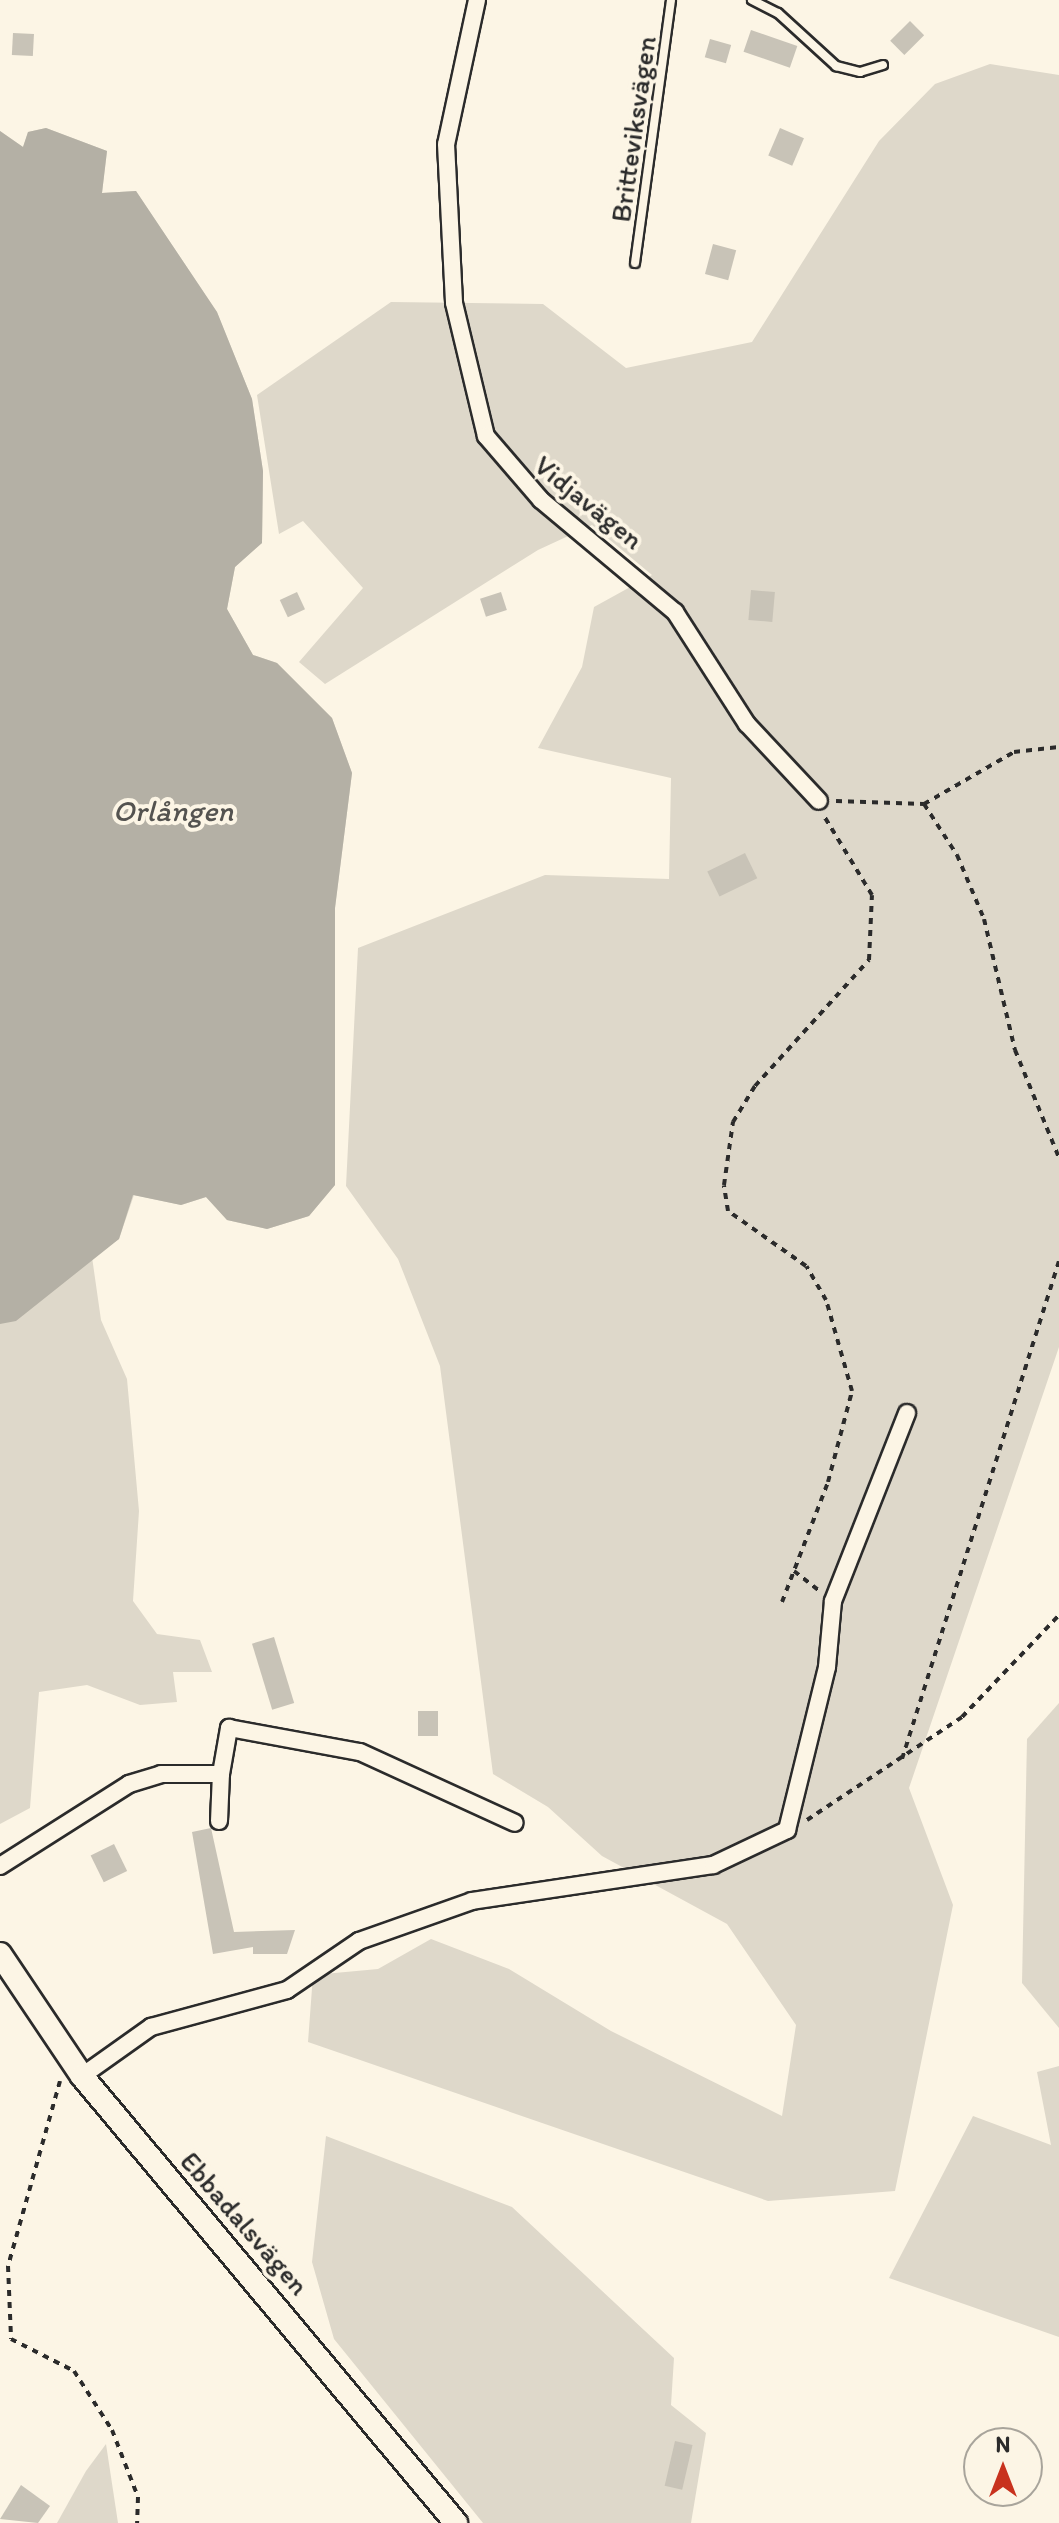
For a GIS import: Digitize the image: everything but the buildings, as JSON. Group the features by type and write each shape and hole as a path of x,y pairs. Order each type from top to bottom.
{"street":[{"name":"Vidjavägen","path":"477,0 446,144 454,303 486,436 541,500 675,612 747,724 819,801"},
{"path":"82,2076 151,2027 287,1990 359,1941 472,1901 713,1865 787,1830 827,1667 833,1601 907,1413"},
{"path":"219,1821 221,1774 229,1728 301,1736 360,1752 515,1823"},
{"path":"0,1866 129,1784 161,1774 221,1774"},
{"name":"Ebbadalsvägen","path":"0,1954 82,2076 456,2523"}],"lane":[{"name":"Britteviksvägen","path":"635,263 671,0"},
{"path":"752,0 778,13 836,66 860,72 883,65"}],"path":[{"path":"819,801 924,804 1014,752 1059,747"},
{"path":"782,1602 852,1391 826,1300 806,1266 728,1211 724,1185 733,1122 755,1086 869,960 872,895 819,801"},
{"path":"924,804 957,855 984,919 1015,1050 1059,1158"},
{"path":"902,1759 1059,1261"},
{"path":"793,1571 833,1601"},
{"path":"787,1830 902,1759 962,1717 1059,1615"},
{"path":"68,2056 8,2266 11,2339 74,2371 112,2430 138,2497 137,2523"}],"shaded area":[{"path":"990,64 1059,75 1059,1347 909,1788 953,1905 895,2191 768,2201 308,2042 313,1975 378,1969 431,1939 509,1969 611,2031 782,2116 796,2025 727,1924 602,1856 548,1807 493,1774 440,1366 398,1259 346,1186 358,948 545,875 669,879 671,778 538,748 582,667 594,607 652,575 592,525 538,550 325,684 299,662 363,588 303,521 279,534 257,395 391,302 543,304 626,368 752,342 879,141 935,84"},
{"name":"Orlången","path":"46,128 107,151 102,193 136,191 217,312 252,399 263,471 262,543 235,567 227,609 253,655 277,663 332,718 352,773 335,908 335,1185 309,1216 267,1229 227,1220 206,1197 181,1205 134,1195 119,1239 92,1257 101,1320 127,1379 139,1511 133,1601 157,1634 200,1640 212,1672 173,1672 177,1702 140,1705 87,1685 39,1692 30,1808 0,1824 0,131 23,147 28,132"},
{"path":"1059,1703 1059,2028 1022,1983 1027,1739"},
{"path":"1059,2066 1059,2337 889,2278 973,2116 1051,2145 1037,2072"},
{"path":"326,2136 512,2207 674,2358 671,2405 706,2433 691,2523 483,2523 334,2339 312,2262"},
{"path":"106,2444 118,2523 57,2523 86,2471"}],"water":[{"name":"Orlången","path":"46,128 107,151 102,193 136,191 217,312 252,399 263,471 262,543 235,567 227,609 253,655 277,663 332,718 352,773 335,908 335,1185 309,1216 267,1229 227,1220 206,1197 181,1205 133,1195 119,1239 16,1321 0,1324 0,131 23,147 28,132"}]}
